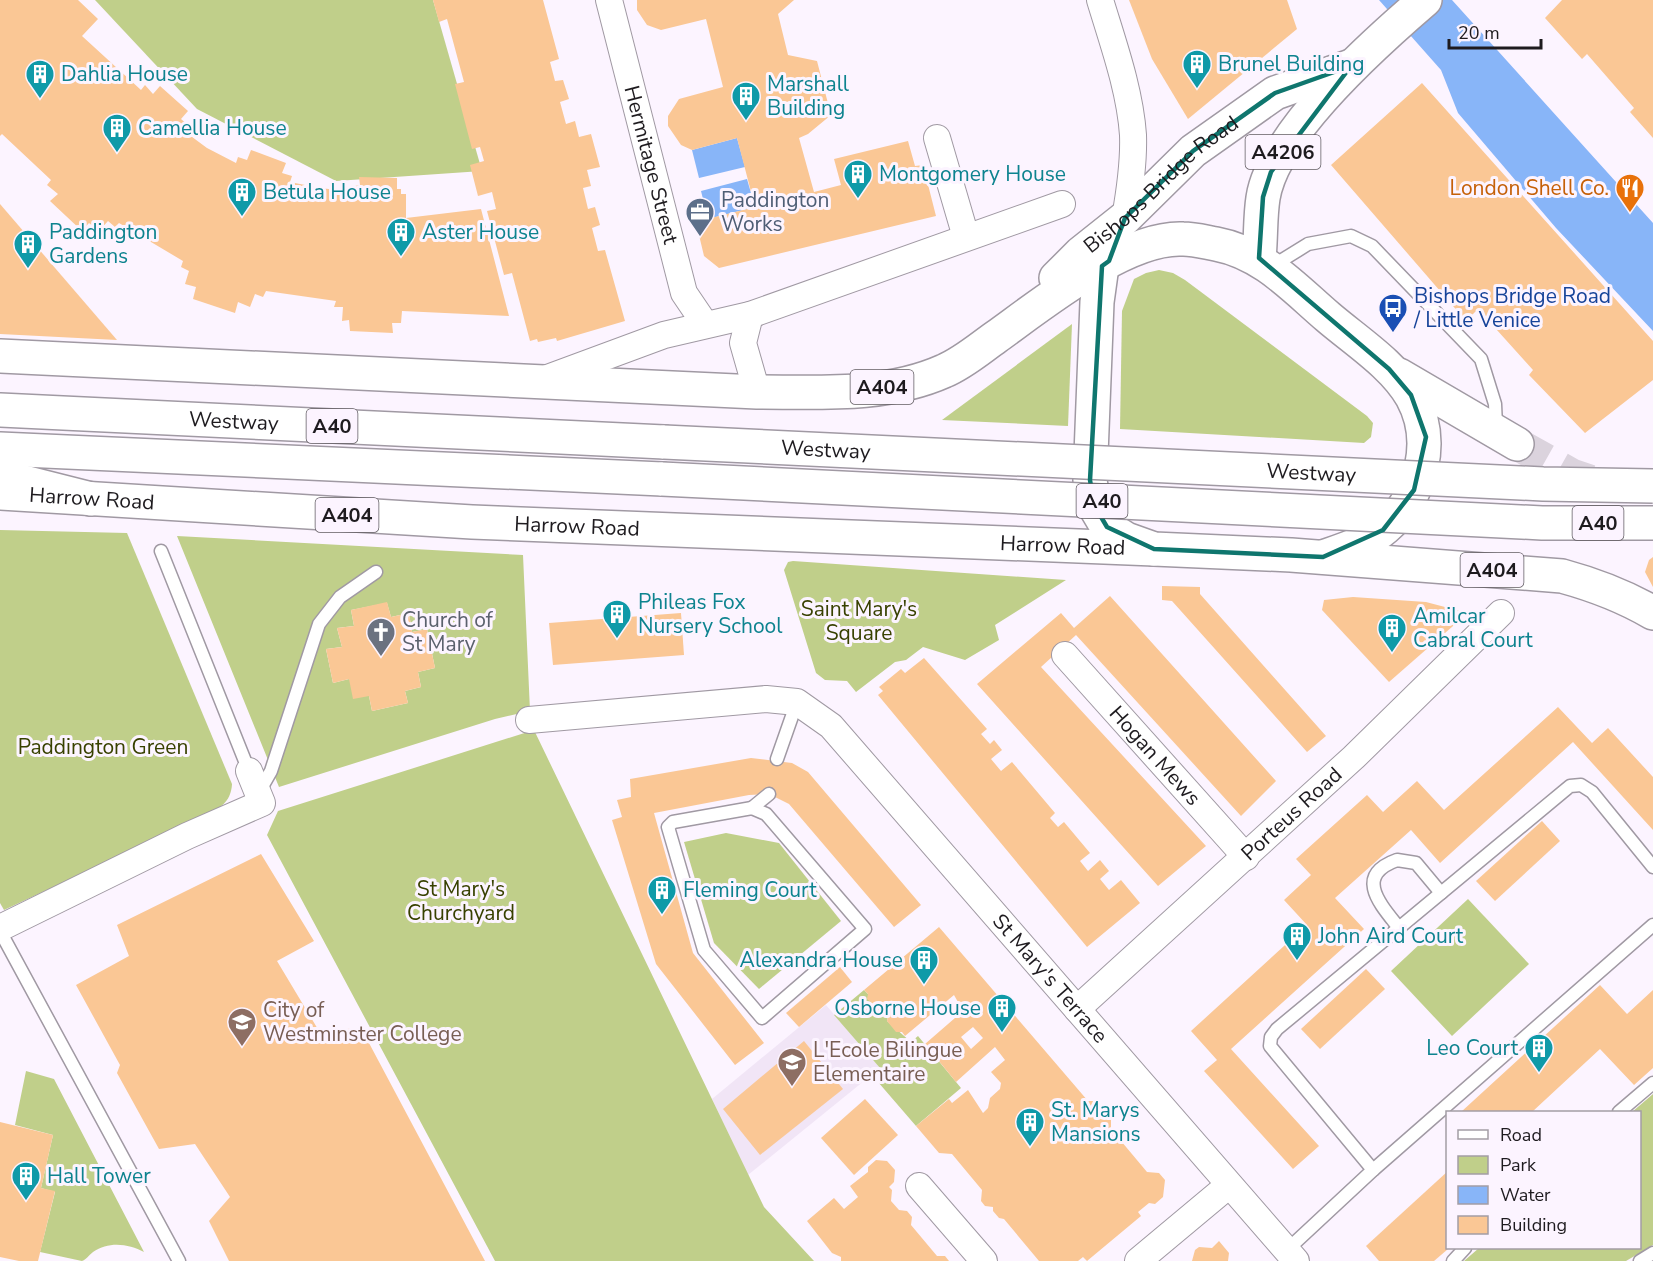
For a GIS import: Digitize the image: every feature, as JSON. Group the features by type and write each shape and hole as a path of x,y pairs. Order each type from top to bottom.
{"main road":[{"name":"A4206","path":"1265,263 1263,197 1271,172 1303,124 1351,66 1425,0"},
{"name":"Bishops Bridge Road","path":"995,338 1081,253 1125,218 1193,151 1275,93 1351,66"},
{"name":"A4206","path":"1106,264 1125,218"},
{"path":"1154,549 1126,539 1107,527 1094,505 1090,480 1097,302 1106,264 1139,247 1181,238 1220,245 1265,263 1389,369 1506,438"},
{"name":"A404","path":"0,356 757,392 843,392 904,385 945,371 1080,278 1106,264"},
{"name":"A404","path":"0,369 158,363"},
{"path":"1323,557 1383,530 1400,512 1414,490 1426,437 1411,396 1389,369"},
{"name":"Westway","path":"0,410 1543,484 1653,486"},
{"name":"Westway","path":"0,449 1542,523 1653,523"},
{"path":"0,476 91,499"},
{"name":"Harrow Road","path":"0,493 472,522 1323,557"},
{"name":"A404","path":"1323,557 1562,576 1596,585 1630,599 1653,614"}],"street":[{"name":"Hermitage Street","path":"609,0 684,293 705,324"},
{"path":"1101,0 1130,113 1133,136 1133,178 1125,218"},
{"path":"937,138 966,237"},
{"path":"536,382 664,335 750,315 1062,204"},
{"path":"750,315 743,343 757,392"},
{"name":"Porteus Road","path":"1077,1009 1354,757 1501,613"},
{"name":"Hogan Mews","path":"1065,655 1246,857"},
{"path":"529,720 765,699 797,702"},
{"name":"St Mary's Terrace","path":"797,702 831,726 1291,1256"},
{"path":"0,929 187,836 262,803 254,782"},
{"path":"1138,1261 1229,1185"},
{"path":"919,1186 984,1261"}],"lane":[{"path":"1265,263 1308,244 1351,236 1372,246 1481,359 1506,438"},
{"path":"161,552 254,782 271,771 319,624 340,597 376,572"},
{"path":"777,759 797,702"},
{"path":"1373,1170 1272,1051 1271,1037 1570,786 1587,788 1603,803 1653,867"},
{"path":"752,808 766,814 865,928 762,1018 704,950 668,827 673,822 752,808 769,794"},
{"path":"1399,928 1375,897 1373,887 1380,869 1397,860 1416,863 1441,893"},
{"path":"1291,1256 1373,1170 1653,925"},
{"path":"0,929 179,1261"},
{"path":"1621,1111 1653,1083"},
{"path":"1453,1261 1464,1249"},
{"path":"1640,1261 1653,1253"}],"highlighted area":[{"path":"1351,66 1271,172 1263,197 1259,258 1389,369 1411,395 1426,437 1414,490 1383,530 1323,557 1154,549 1107,527 1094,505 1090,480 1102,266 1109,261 1125,218 1193,151 1275,93"}],"shaded area":[{"name":"L'Ecole Bilingue Elementaire","path":"826,1005 880,1068 748,1175 712,1099"}],"green space":[{"path":"95,0 433,0 482,171 336,181 197,109"},
{"path":"1159,270 1173,273 1185,280 1367,416 1373,423 1371,437 1364,443 1120,429 1122,311 1134,279"},
{"path":"1072,324 1068,426 942,420"},
{"name":"Paddington Green","path":"0,530 127,533 232,784 225,802 209,814 4,910 0,903"},
{"path":"177,536 523,555 530,711 495,719 279,787","holes":["387,603 391,617 409,613 412,632 427,629 435,668 418,672 421,687 405,691 408,703 372,711 369,696 349,679 333,683 326,649 342,647 337,628 354,626 351,610"]},
{"name":"Saint Mary's Square","path":"788,562 1066,580 995,625 999,640 965,660 923,647 906,660 895,662 856,692 847,681 825,680 816,673 784,570"},
{"name":"St Mary's Churchyard","path":"534,730 764,1207 814,1261 495,1261 267,835 278,811"},
{"path":"726,833 779,843 841,921 759,989 714,943 684,842"},
{"path":"1468,899 1529,964 1452,1036 1391,971"},
{"path":"864,990 868,994 868,999 888,1016 887,1021 911,1042 918,1036 961,1088 916,1126 872,1075 880,1068 834,1015"},
{"path":"26,1071 54,1079 144,1252 132,1247 112,1245 93,1252 82,1261 40,1252 55,1192 41,1188 53,1135 15,1125"},
{"path":"1653,1094 1653,1245 1626,1261 1464,1261 1478,1249 1641,1249 1641,1111 1633,1111"}],"water":[{"path":"1379,0 1452,0 1653,223 1653,331 1556,228 1458,113 1441,70"},
{"path":"737,138 745,167 699,178 692,150"},
{"path":"747,179 755,207 708,219 701,191"}],"building":[{"path":"0,0 78,0 98,19 82,36 141,90 145,85 153,94 160,86 188,111 181,119 189,126 184,131 207,148 236,163 238,157 247,160 251,150 286,163 282,173 292,176 290,182 355,192 355,186 360,185 359,177 397,178 397,189 401,189 401,194 406,194 406,218 481,209 509,316 402,311 401,323 392,323 393,333 350,331 349,320 342,321 343,307 334,307 336,301 266,291 263,297 255,294 250,307 238,302 235,313 193,299 196,287 185,284 189,271 181,267 183,261 119,223 115,227 108,221 99,231 89,223 82,231 50,201 58,194 47,185 51,180 2,134 0,136"},
{"path":"433,0 543,0 559,59 550,62 555,81 563,80 569,99 560,102 566,124 575,121 579,137 591,134 600,167 587,170 591,186 583,188 588,209 595,207 600,225 592,228 598,251 605,250 625,321 557,341 556,338 538,342 537,339 530,341 512,273 504,275 487,211 496,209 492,192 478,196 470,165 484,161 480,147 472,149 455,84 464,82 447,19 439,22"},
{"path":"637,0 794,0 778,14 788,55 817,61 831,115 808,134 799,138 814,192 841,185 834,159 908,141 915,166 923,165 936,216 719,268 704,256 699,235 707,219 755,207 737,138 692,150 681,145 668,126 668,116 679,99 723,87 706,19 661,30 647,25 637,10"},
{"name":"Brunel Building","path":"1129,0 1287,0 1297,29 1188,119 1152,59"},
{"path":"1562,0 1653,0 1653,138 1630,112 1634,108 1587,54 1582,59 1545,18"},
{"path":"1422,83 1653,341 1653,380 1585,433 1529,375 1533,370 1478,309 1466,321 1331,165"},
{"name":"Paddington Gardens","path":"0,204 117,340 0,334"},
{"path":"1653,557 1653,587 1645,572 1649,560"},
{"path":"1162,586 1200,587 1200,594 1326,736 1307,752 1172,601 1162,600"},
{"path":"1110,596 1276,781 1241,816 1076,635 1041,667 1206,846 1158,886 977,684 1061,613 1074,628"},
{"name":"Amilcar Cabral Court","path":"1353,597 1426,602 1460,611 1453,626 1389,682 1322,610 1324,600"},
{"name":"Church of St Mary","path":"387,602 391,617 409,613 412,632 427,629 435,668 418,672 421,687 405,691 408,703 372,711 369,696 353,699 349,679 333,683 326,649 342,647 337,628 354,626 351,610"},
{"name":"Phileas Fox Nursery School","path":"681,613 684,655 553,665 549,623"},
{"path":"924,658 987,729 981,734 990,744 994,740 1002,750 991,759 1001,771 1012,762 1055,813 1050,818 1058,827 1064,822 1090,853 1080,861 1088,871 1100,860 1109,871 1100,879 1109,890 1121,880 1140,903 1087,947 878,695 883,691 879,687 901,669 905,673"},
{"name":"John Aird Court","path":"1558,707 1592,743 1608,728 1653,777 1653,830 1573,742 1440,863 1411,830 1335,898 1364,929 1231,1049 1319,1146 1293,1169 1204,1071 1217,1060 1191,1031 1307,925 1284,900 1311,875 1296,859 1367,795 1383,812 1417,781 1444,810"},
{"name":"Fleming Court","path":"751,758 792,763 808,772 921,905 894,927 789,804 769,794 749,795 654,813 693,953 764,1043 735,1065 656,964 612,820 622,817 617,800 631,797 630,779"},
{"path":"1542,821 1560,841 1495,901 1476,881"},
{"name":"City of Westminster College","path":"261,854 314,941 277,961 319,1031 361,1028 485,1261 229,1261 209,1221 230,1197 195,1144 159,1149 117,1073 120,1065 76,985 129,956 117,925"},
{"name":"St. Marys Mansions","path":"939,927 1088,1101 1095,1101 1101,1109 1101,1114 1107,1115 1111,1120 1111,1129 1147,1172 1159,1173 1165,1180 1163,1197 1155,1204 1149,1203 1138,1212 1141,1216 1087,1261 1083,1257 1078,1261 1039,1261 1004,1219 999,1218 993,1211 993,1207 985,1206 981,1201 982,1190 952,1154 939,1153 916,1126 949,1099 952,1103 968,1090 983,1113 988,1108 990,1098 1000,1089 1001,1083 991,1072 1005,1060 995,1047 956,1082 925,1044 963,1011 954,995 905,1036 902,1032 896,1032 887,1021 888,1016 867,999 868,994 864,990","holes":["973,1027 983,1038 971,1049 961,1037"]},
{"path":"840,967 852,982 799,1027 786,1013"},
{"path":"1366,969 1385,989 1320,1049 1301,1029"},
{"path":"1600,985 1627,1014 1653,990 1653,1068 1634,1085 1600,1049 1533,1111 1462,1111"},
{"path":"804,1041 843,1089 760,1155 723,1109"},
{"path":"865,1099 898,1135 854,1175 821,1138"},
{"name":"Hall Tower","path":"0,1122 53,1135 41,1188 55,1191 38,1261 19,1261 0,1257"},
{"path":"876,1160 887,1161 895,1170 894,1182 889,1187 892,1190 891,1201 899,1210 907,1211 912,1217 911,1225 937,1256 945,1256 949,1261 841,1261 841,1257 832,1253 807,1221 834,1198 844,1209 858,1197 850,1186 868,1172 868,1167"},
{"path":"1446,1173 1446,1249 1448,1249 1434,1261 1379,1261 1366,1246"},
{"path":"1219,1241 1229,1253 1228,1261 1192,1261 1195,1250 1199,1247 1212,1248"}],"tunnel":[{"path":"1517,444 1572,475 1601,485"}],"place":[{"name":"Brunel Building","path":"1197,90"},
{"name":"Dahlia House","path":"40,100"},
{"name":"Marshall Building","path":"746,122"},
{"name":"Camellia House","path":"117,154"},
{"name":"Montgomery House","path":"858,200"},
{"name":"London Shell Co.","path":"1630,214"},
{"name":"Betula House","path":"242,218"},
{"name":"Paddington Works","path":"700,238"},
{"name":"Aster House","path":"401,258"},
{"name":"Paddington Gardens","path":"28,270"},
{"name":"Bishops Bridge Road / Little Venice","path":"1393,334"},
{"name":"Phileas Fox Nursery School","path":"617,640"},
{"name":"Amilcar Cabral Court","path":"1392,654"},
{"name":"Church of St Mary","path":"381,658"},
{"name":"Fleming Court","path":"662,916"},
{"name":"John Aird Court","path":"1297,962"},
{"name":"Alexandra House","path":"924,986"},
{"name":"Osborne House","path":"1002,1034"},
{"name":"City of Westminster College","path":"242,1048"},
{"name":"Leo Court","path":"1539,1074"},
{"name":"L'Ecole Bilingue Elementaire","path":"792,1088"},
{"name":"St. Marys Mansions","path":"1030,1148"},
{"name":"Hall Tower","path":"26,1202"}]}
